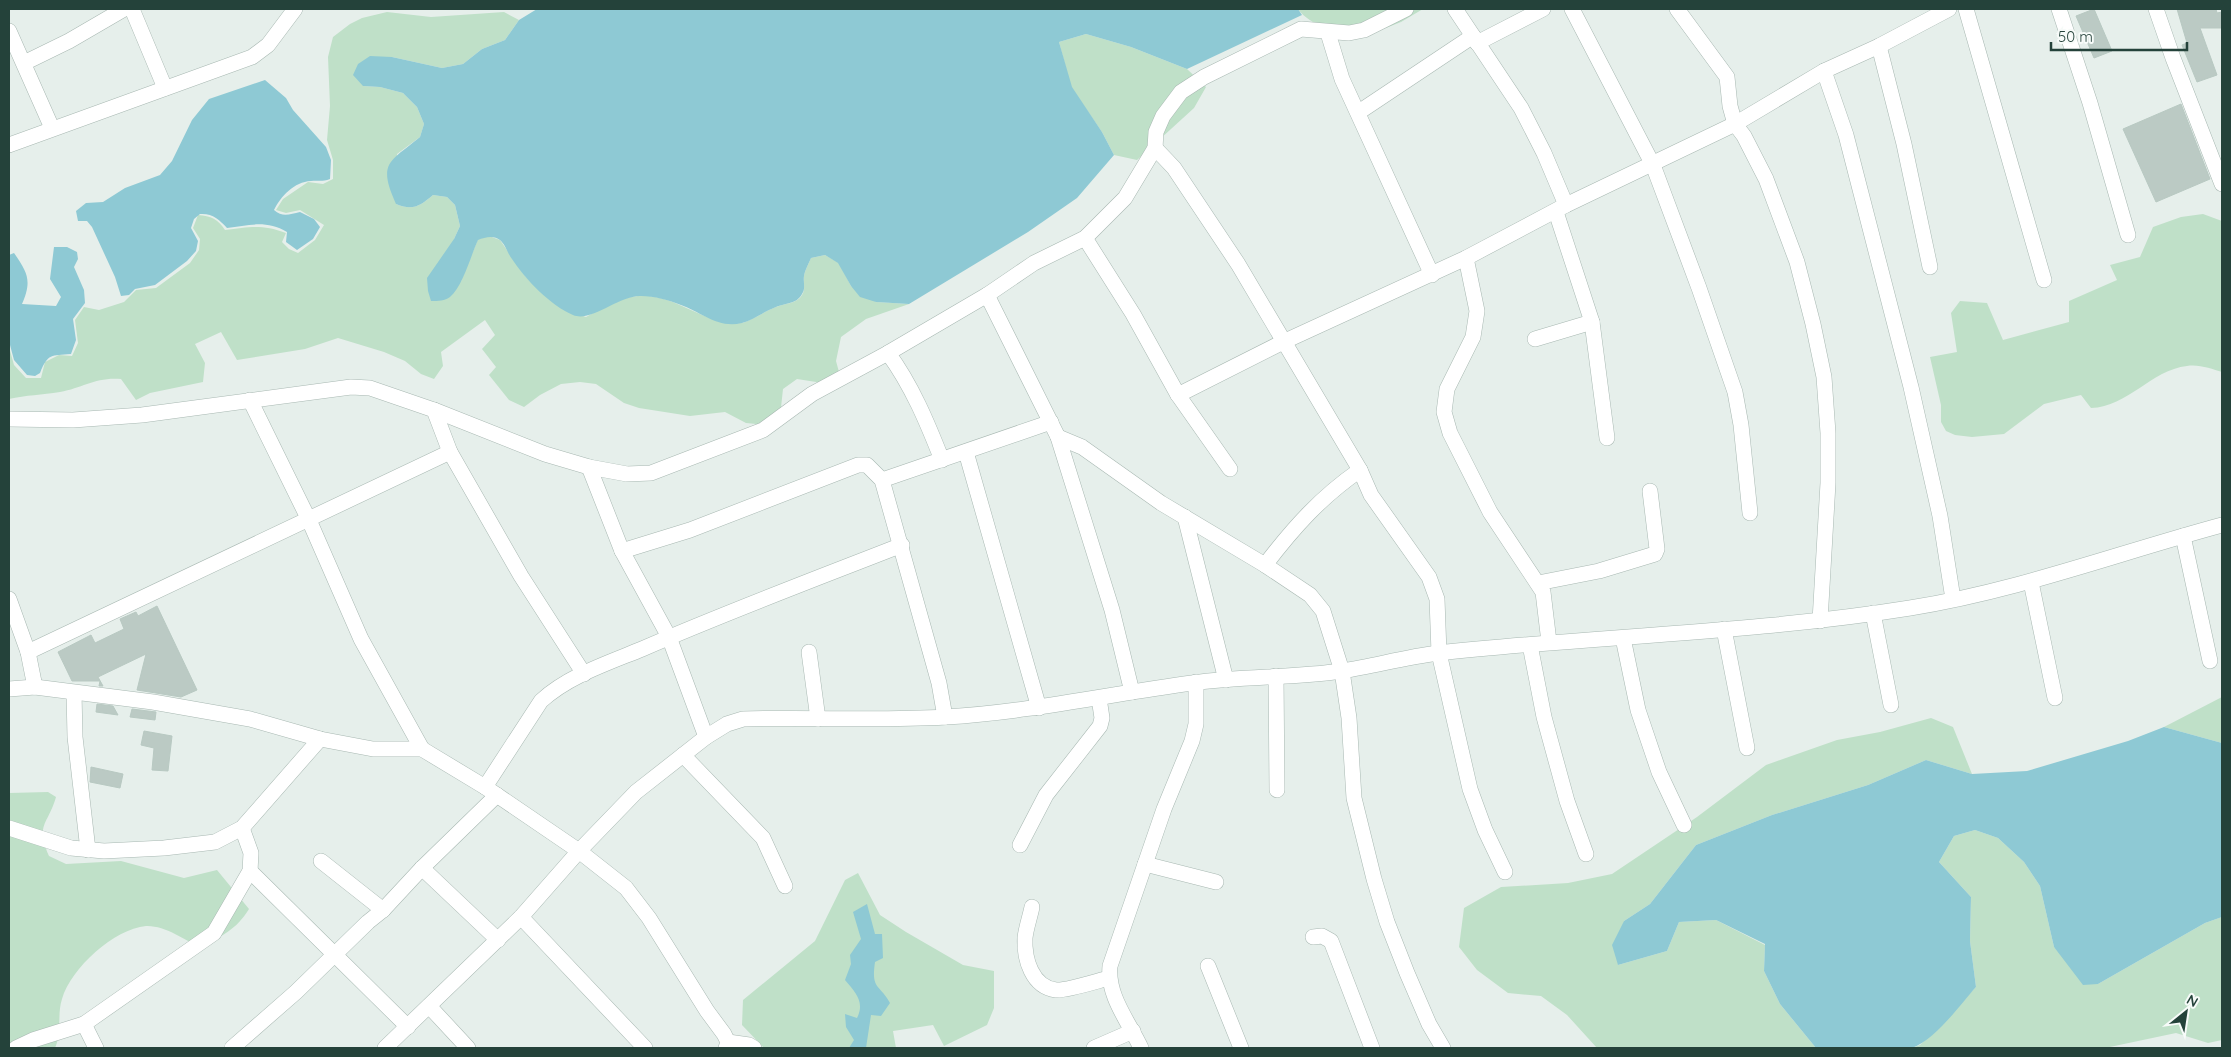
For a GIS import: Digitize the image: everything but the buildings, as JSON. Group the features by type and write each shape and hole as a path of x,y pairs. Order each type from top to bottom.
{"street":[{"path":"24,63 68,41 124,9"},
{"path":"132,9 165,88"},
{"path":"9,419 73,420 142,415 250,400 370,388 434,410 545,454 627,474 650,473 710,452 763,430 812,394 888,353 987,295 1034,263 1086,238 1125,198 1155,148 1156,132 1163,116 1181,92 1204,77 1301,29 1316,29 1328,33 1349,33 1364,30 1406,9"},
{"path":"1455,9 1521,108 1544,153 1592,322 1607,438"},
{"path":"1359,112 1475,40 1543,9"},
{"path":"1572,9 1652,165 1735,392 1741,425 1750,513"},
{"path":"1677,9 1726,77 1730,106 1735,124 1744,136 1766,179 1797,262 1824,377 1828,433 1828,483 1820,621"},
{"path":"1178,395 1283,342 1432,275 1561,208 1735,124 1824,71 1879,46 1949,9"},
{"path":"1966,9 2044,280"},
{"path":"2059,9 2090,103 2128,235"},
{"path":"2156,9 2222,184"},
{"path":"9,145 252,57 268,45 291,11"},
{"path":"9,31 52,128"},
{"path":"1328,33 1342,78 1432,275"},
{"path":"1879,46 1904,144 1930,267"},
{"path":"1824,71 1846,135 1911,387 1940,516 1953,598"},
{"path":"1155,148 1174,168 1238,264 1360,470 1376,502 1429,577 1437,599 1439,653 1470,789 1485,830 1505,872"},
{"path":"1086,238 1133,314 1178,395 1230,469"},
{"path":"1466,258 1477,311 1473,337 1448,389 1444,412 1450,434 1490,512 1543,592 1549,642"},
{"path":"987,295 1058,437 1112,610 1132,692"},
{"path":"1535,339 1592,322"},
{"path":"888,353 904,375 920,405 942,460"},
{"path":"250,400 309,520 357,631 422,749 491,791 579,851 626,888 650,918 707,1011 724,1034 727,1045 749,1045 754,1048"},
{"path":"434,410 450,452 521,576 584,674"},
{"path":"882,480 1050,422"},
{"path":"1058,437 1082,447 1161,503 1265,565 1310,596 1323,611 1342,671 1349,718 1354,798 1374,879 1387,922 1407,973 1430,1024 1444,1048"},
{"path":"28,652 450,452"},
{"path":"966,452 1039,708"},
{"path":"622,551 690,530 858,465 867,465 882,480 902,545 939,683 945,717"},
{"path":"588,466 622,551 669,637 706,737"},
{"path":"1265,565 1296,525 1330,492 1360,470"},
{"path":"1538,583 1599,571 1655,554 1657,549 1650,491"},
{"path":"1185,517 1226,680"},
{"path":"385,1048 521,917 579,851 636,792 706,737 727,724 743,719 945,717 1039,708 1196,682 1342,671 1439,653 1549,642 1623,638 1820,621 1914,607 2031,582 2222,525"},
{"path":"2183,536 2210,661"},
{"path":"232,1048 383,910 491,791 542,701 550,693 584,674 669,637 902,545"},
{"path":"2031,582 2055,698"},
{"path":"9,598 28,652 35,687"},
{"path":"1873,613 1891,705"},
{"path":"1724,629 1748,748"},
{"path":"1623,638 1638,710 1660,772 1684,825"},
{"path":"1530,645 1544,717 1586,854"},
{"path":"809,652 818,719"},
{"path":"1276,676 1277,790"},
{"path":"1141,1048 1120,1009 1109,978 1110,966 1164,810 1192,741 1196,724 1196,682"},
{"path":"9,689 35,687 153,702 250,719 373,750 422,749"},
{"path":"74,693 75,737 88,850"},
{"path":"1020,845 1046,795 1100,726 1102,718 1099,698"},
{"path":"9,828 71,848 88,850 164,848 215,842 242,828 320,738"},
{"path":"684,755 763,838 785,886"},
{"path":"16,1048 33,1040 84,1024 214,932 250,871 251,853 242,828"},
{"path":"320,861 383,910"},
{"path":"1145,864 1216,882"},
{"path":"422,868 498,940"},
{"path":"250,871 408,1027"},
{"path":"1032,907 1025,938 1027,959 1032,974 1038,982 1057,990 1109,978"},
{"path":"521,917 629,1043 645,1048"},
{"path":"1313,938 1322,936 1331,941 1372,1048"},
{"path":"1208,966 1241,1048"},
{"path":"429,1006 468,1048"},
{"path":"84,1024 96,1048"},
{"path":"1094,1048 1133,1031"}],"green space":[{"path":"1298,9 1423,9 1401,22 1358,39 1317,24 1303,15"},
{"path":"387,12 431,17 504,12 519,20 505,40 482,49 463,64 442,68 392,57 363,86 380,87 403,93 417,107 424,124 420,137 397,154 396,204 412,207 424,202 433,195 447,197 455,205 460,226 454,239 461,281 478,239 489,236 500,240 525,276 537,288 563,309 586,317 624,299 652,296 665,299 715,320 741,323 800,298 804,290 804,278 811,258 825,255 839,263 851,286 876,302 909,304 866,319 841,337 836,361 842,383 829,384 797,379 783,389 779,426 746,423 725,412 690,416 639,408 624,403 596,384 580,382 561,384 540,395 524,407 509,400 489,375 496,367 482,349 495,335 485,320 441,352 443,366 434,379 421,374 405,361 384,352 338,338 305,349 237,360 221,332 195,344 205,363 203,382 150,393 136,400 121,379 96,381 60,392 9,399 9,347 14,365 26,378 41,378 45,362 59,355 72,356 78,343 75,320 84,307 99,310 124,302 136,290 156,288 190,263 199,250 200,239 193,228 198,215 214,219 225,230 262,227 286,233 282,242 289,249 298,253 315,240 324,225 300,210 286,213 276,210 283,199 308,182 323,184 333,179 333,160 327,140 330,106 328,57 333,37 350,24 362,18"},
{"path":"1086,34 1131,47 1187,69 1206,87 1194,108 1137,160 1114,155 1102,132 1071,87 1059,42"},
{"path":"2203,214 2222,221 2222,372 2196,366 2174,369 2162,374 2117,402 2104,406 2091,408 2081,395 2044,404 2004,434 1972,437 1955,435 1946,431 1941,422 1941,405 1930,357 1957,352 1951,313 1960,301 1987,303 2003,340 2069,322 2069,301 2117,280 2110,265 2140,257 2153,227 2181,217"},
{"path":"2222,697 2222,743 2164,727"},
{"path":"1931,718 1953,727 1972,774 1926,760 1868,785 1772,815 1696,845 1650,904 1624,921 1618,965 1667,951 1679,922 1716,920 1765,945 1764,971 1780,1004 1816,1048 1597,1048 1567,1015 1541,996 1508,993 1477,970 1459,947 1464,908 1501,887 1568,883 1612,874 1697,817 1766,765 1837,740 1880,732"},
{"path":"48,792 56,797 43,831 49,856 66,864 121,861 184,878 217,870 249,909 234,927 222,936 200,947 167,930 153,926 134,929 121,934 95,952 74,975 67,987 62,999 55,1048 9,1048 9,793"},
{"path":"1975,830 1998,838 2024,862 2040,886 2054,947 2098,984 2205,923 2222,917 2222,1040 2208,1043 2176,1033 2105,1048 1912,1048 1920,1045 1976,987 1970,941 1971,897 1939,862 1954,836"},
{"path":"858,873 880,915 963,965 994,971 994,1008 987,1025 944,1046 933,1025 893,1031 896,1048 764,1048 742,1025 743,1000 815,941 845,880"}],"water":[{"path":"537,9 1298,9 1302,15 1187,69 1131,47 1086,34 1059,42 1072,87 1102,132 1114,155 1077,198 1028,232 909,304 876,302 860,297 851,286 838,263 825,255 811,258 804,278 803,292 797,300 772,309 746,322 725,324 672,301 646,296 632,297 588,315 573,315 547,299 517,267 502,242 498,238 492,237 478,240 463,278 455,292 444,300 431,301 427,278 454,239 460,226 455,205 447,197 433,195 424,202 412,207 396,204 390,190 387,171 394,158 420,137 424,124 417,107 403,93 380,87 363,86 353,75 358,64 370,56 392,57 442,68 463,64 482,49 505,40 519,20"},
{"path":"265,80 286,98 293,110 326,147 331,160 330,179 299,184 284,195 274,210 284,215 300,212 314,219 320,227 313,239 297,250 286,242 287,232 280,228 258,224 227,228 215,217 208,214 200,214 194,219 191,228 198,241 196,251 187,261 155,285 135,289 129,295 121,296 115,277 92,227 87,221 78,221 76,211 86,203 103,202 125,188 160,175 172,161 192,120 209,99"},
{"path":"54,247 67,247 77,252 78,259 74,267 84,290 85,303 73,319 76,340 71,354 51,357 45,362 40,373 35,376 27,375 14,360 10,345 9,255 14,253 23,266 27,277 27,289 22,304 56,306 61,297 50,279"},
{"path":"2164,727 2222,743 2222,917 2205,923 2098,984 2083,985 2054,947 2040,886 2024,862 1998,838 1975,830 1954,836 1939,862 1971,897 1970,941 1976,987 1938,1030 1921,1044 1912,1048 1816,1048 1780,1004 1764,971 1765,944 1716,920 1679,922 1667,951 1618,965 1612,945 1624,921 1650,904 1696,845 1772,815 1868,785 1926,760 1972,774 2027,771 2128,741"},
{"path":"867,904 875,934 882,934 883,958 875,962 875,982 890,1003 881,1016 871,1015 866,1048 849,1048 854,1040 846,1027 845,1014 857,1018 860,1007 856,994 845,980 851,964 850,955 861,939 853,912"}]}
